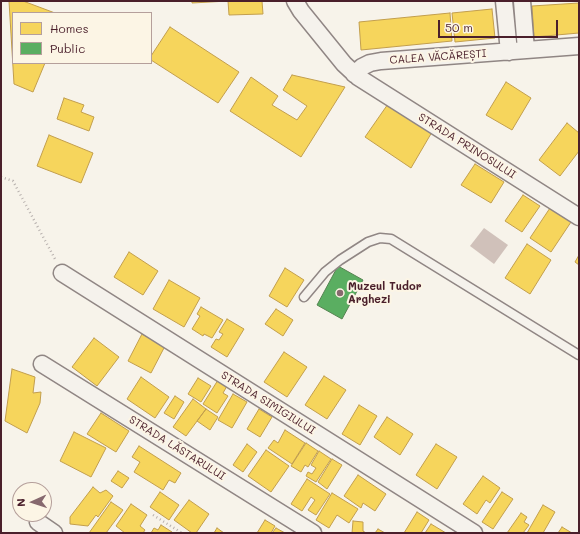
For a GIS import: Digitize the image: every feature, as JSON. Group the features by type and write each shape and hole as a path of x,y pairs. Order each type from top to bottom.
{"street":[{"name":"STRADA PRINOSULUI","path":"295,1 301,11 344,64 354,74 579,217"},
{"path":"504,1 509,52"},
{"path":"522,1 526,50"},
{"name":"CALEA VĂCĂREȘTI","path":"354,74 370,63 579,46"},
{"name":"STRADA SIMIGIULUI","path":"62,273 474,533"},
{"name":"STRADA LĂSTARULUI","path":"42,364 313,533"},
{"path":"38,522 54,533"}],"lane":[{"path":"304,297 325,272 340,260 368,242 380,238 391,239 579,355"}],"path":[{"path":"1,177 13,181 62,273"},
{"path":"153,515 182,533"}],"shaded area":[{"path":"484,228 508,245 494,264 470,246"}],"building: Homes":[{"path":"9,1 23,1 52,12 12,12 12,51"},
{"path":"192,1 228,1 192,3"},
{"path":"228,1 262,1 263,14 229,15"},
{"path":"579,3 579,33 534,37 532,6"},
{"path":"492,9 495,38 455,42 452,13"},
{"path":"450,13 452,41 361,50 359,22"},
{"path":"170,27 239,72 218,103 152,61 152,54"},
{"path":"13,64 45,64 33,92 14,84"},
{"path":"292,75 345,87 301,157 230,111 251,77 278,96 272,105 297,120 307,106 283,90"},
{"path":"506,82 531,98 512,130 486,115"},
{"path":"64,98 84,105 81,112 94,117 89,131 57,119"},
{"path":"388,104 432,132 411,168 365,137"},
{"path":"567,123 579,133 579,151 560,176 539,160"},
{"path":"49,135 93,153 81,183 37,166"},
{"path":"475,164 504,182 491,203 461,185"},
{"path":"523,195 540,206 522,232 505,221"},
{"path":"550,208 571,222 551,252 530,238"},
{"path":"527,244 551,260 530,294 505,278"},
{"path":"129,252 158,271 143,295 114,277"},
{"path":"579,255 579,265 575,262"},
{"path":"285,268 304,280 287,307 269,296"},
{"path":"169,280 200,298 184,327 153,309"},
{"path":"201,307 223,320 212,338 204,334 203,336 192,329 200,316 197,314"},
{"path":"276,309 293,320 283,336 265,324"},
{"path":"227,319 244,329 227,357 211,347 216,339 219,340 223,334 219,332"},
{"path":"142,334 165,346 151,373 128,361"},
{"path":"94,338 119,357 97,386 72,367"},
{"path":"284,352 307,367 287,397 264,382"},
{"path":"12,369 35,377 33,393 41,392 40,403 27,433 5,421"},
{"path":"324,376 346,390 327,419 305,405"},
{"path":"141,377 169,397 155,418 127,399"},
{"path":"198,378 211,386 201,402 188,394"},
{"path":"218,380 227,386 223,393 228,396 217,413 203,404"},
{"path":"233,394 247,402 232,428 218,420"},
{"path":"175,396 184,402 174,419 164,413"},
{"path":"193,399 206,409 186,436 173,427"},
{"path":"359,405 377,416 360,445 342,434"},
{"path":"206,409 218,417 210,430 197,421"},
{"path":"259,409 272,417 260,437 247,429"},
{"path":"101,413 129,431 116,452 87,434"},
{"path":"387,417 413,434 400,455 374,437"},
{"path":"285,430 305,443 292,464 268,448 274,440 278,443"},
{"path":"74,432 106,448 91,477 60,461"},
{"path":"306,443 318,451 308,467 305,465 301,472 291,466"},
{"path":"247,444 257,452 243,472 233,465"},
{"path":"436,444 457,457 437,489 416,475"},
{"path":"139,446 181,473 175,483 169,480 163,490 134,472 140,462 132,457"},
{"path":"266,450 289,466 271,492 248,476"},
{"path":"319,451 331,459 316,482 306,476 308,472 312,474 316,468 311,465"},
{"path":"332,459 342,465 327,489 318,482"},
{"path":"118,471 129,478 122,488 111,481"},
{"path":"358,475 386,494 375,511 363,503 361,508 344,496"},
{"path":"483,476 500,488 490,503 486,500 477,514 463,504"},
{"path":"307,479 330,494 316,515 308,510 315,500 311,497 302,511 291,504"},
{"path":"93,487 100,493 106,490 113,496 98,517 96,515 88,526 70,524 70,517"},
{"path":"160,492 179,505 169,520 150,507"},
{"path":"502,492 513,499 493,529 482,522"},
{"path":"332,493 358,509 349,523 337,515 329,528 316,520"},
{"path":"189,500 209,514 196,533 192,533 174,520"},
{"path":"111,502 123,510 106,533 89,533"},
{"path":"131,504 147,515 140,526 145,530 143,533 125,533 116,526"},
{"path":"543,505 555,512 543,533 527,533"},
{"path":"417,512 429,520 421,533 404,533"},
{"path":"521,513 527,517 524,522 529,525 523,533 507,533"},
{"path":"265,520 275,526 271,533 257,533"},
{"path":"353,521 363,522 363,531 366,533 352,533"},
{"path":"431,524 446,533 425,533"},
{"path":"161,525 172,533 151,533 154,528 158,530"},
{"path":"562,527 572,533 558,533"},
{"path":"217,528 224,533 214,533"},
{"path":"276,528 285,533 272,533"},
{"path":"378,529 385,533 375,533"}],"building: Public":[{"name":"Muzeul Tudor Arghezi","path":"338,266 363,280 342,319 317,305"}],"place":[{"name":"Muzeul Tudor Arghezi","path":"340,293"}]}
